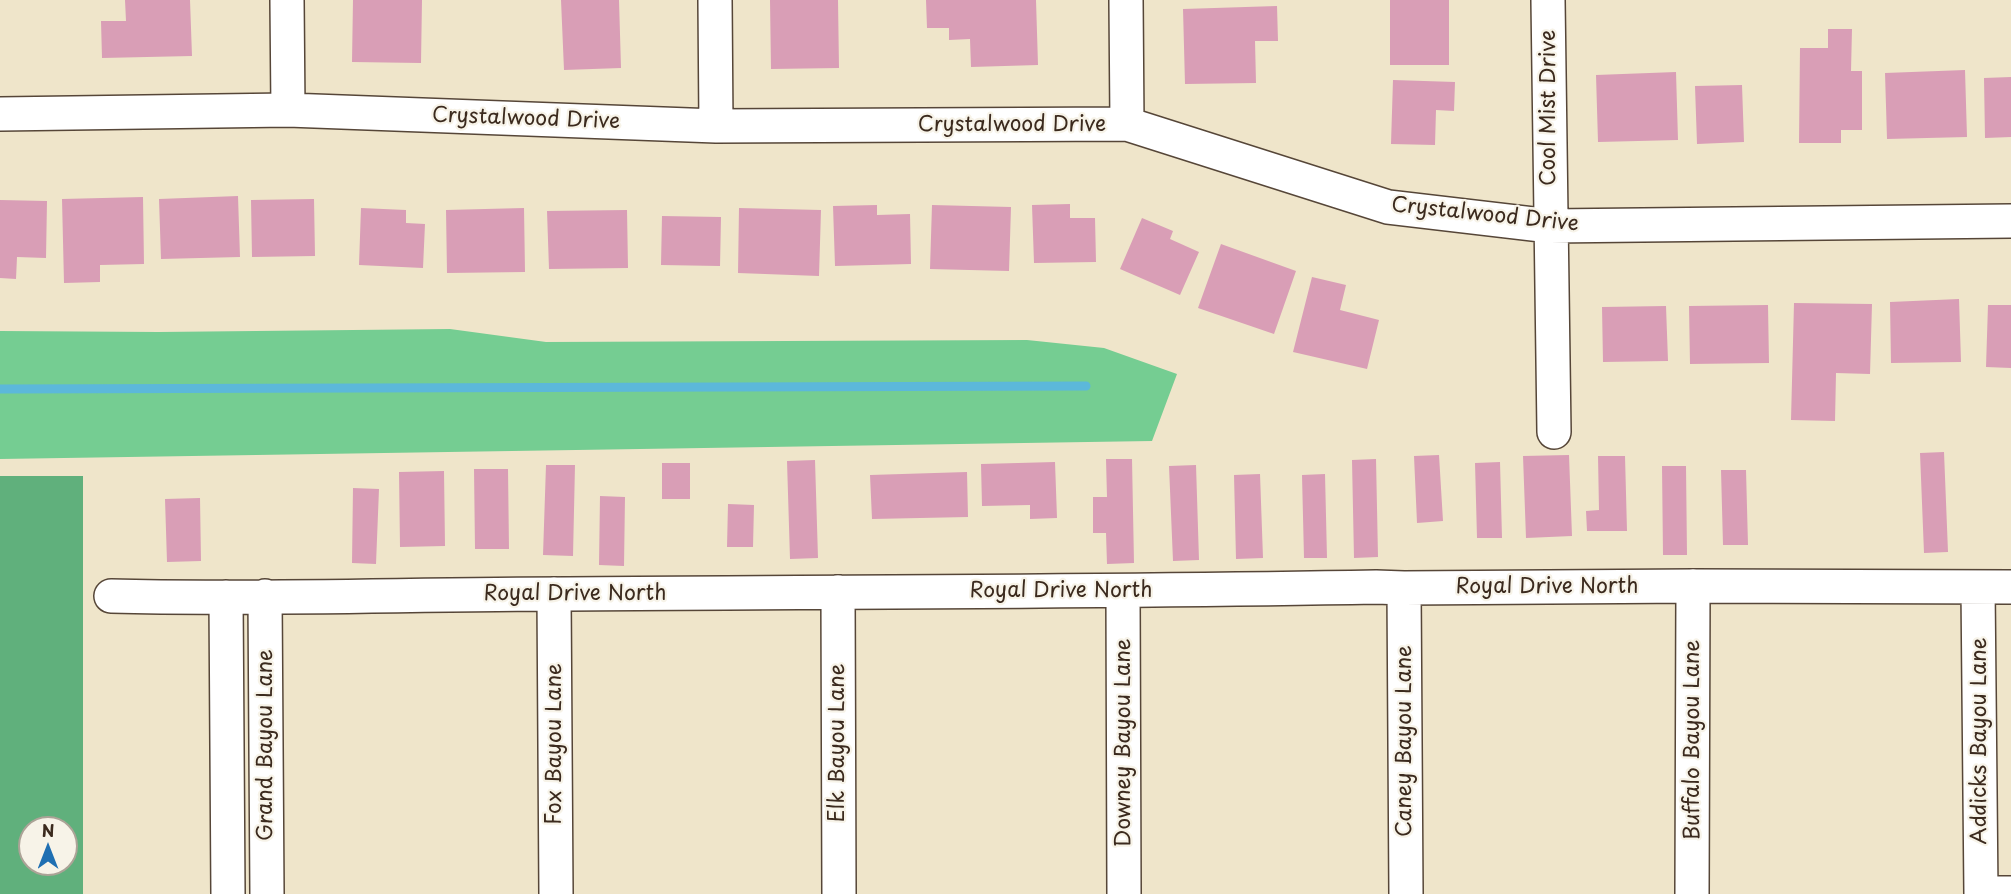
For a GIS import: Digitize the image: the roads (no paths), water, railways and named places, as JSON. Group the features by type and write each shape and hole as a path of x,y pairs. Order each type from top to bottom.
{"street":[{"path":"288,0 288,110"},
{"path":"715,0 716,126"},
{"path":"1126,0 1127,124"},
{"name":"Cool Mist Drive","path":"1548,0 1554,432"},
{"name":"Crystalwood Drive","path":"0,114 288,110 716,126 1127,124 1388,207 1550,225 2011,221"},
{"name":"Buffalo Bayou Lane","path":"1692,894 1694,586"},
{"name":"Royal Drive North","path":"111,596 1123,591 1376,587 2011,587"},
{"name":"Addicks Bayou Lane","path":"1978,587 1981,894"},
{"name":"Caney Bayou Lane","path":"1404,588 1406,894"},
{"name":"Downey Bayou Lane","path":"1123,591 1124,894"},
{"name":"Elk Bayou Lane","path":"838,592 839,894"},
{"name":"Fox Bayou Lane","path":"554,594 556,894"},
{"name":"Grand Bayou Lane","path":"265,596 267,894"},
{"name":"Grand Bayou Lane","path":"226,597 228,894"},
{"path":"1981,894 2011,893"}],"waterway":[{"path":"0,389 1086,386"}]}
